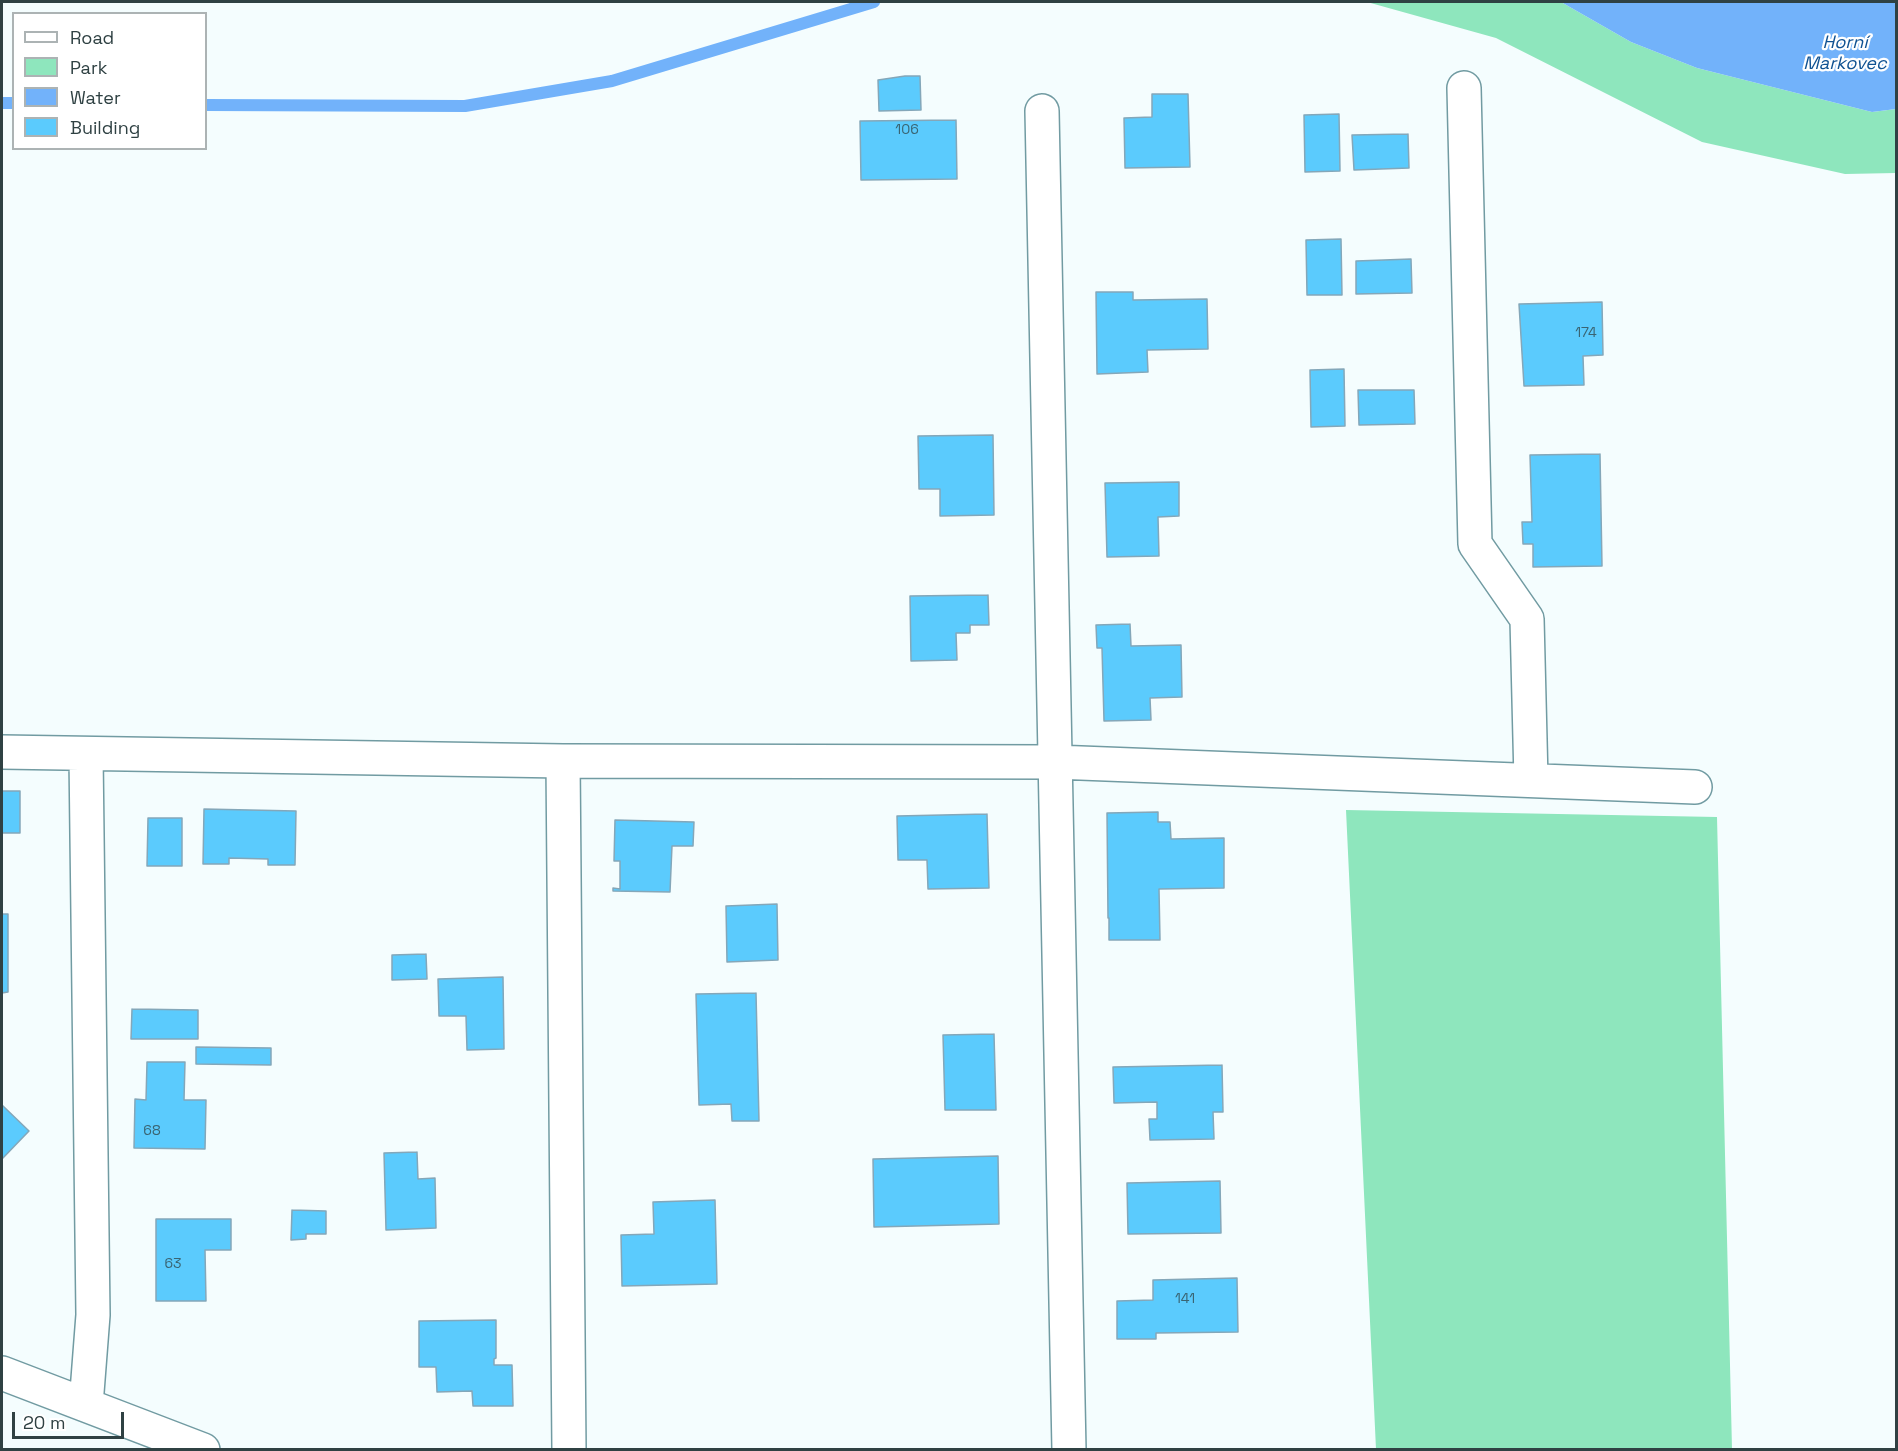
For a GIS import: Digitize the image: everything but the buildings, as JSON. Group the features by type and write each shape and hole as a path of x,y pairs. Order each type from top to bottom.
{"street":[{"path":"1464,88 1475,544 1527,619 1531,780"},
{"path":"1042,111 1069,1449"},
{"path":"2,752 563,761 1055,762 1695,787"},
{"path":"86,755 93,1315 86,1405"},
{"path":"563,761 569,1449"},
{"path":"2,1374 203,1449"}],"green space":[{"path":"1367,2 1561,2 1631,42 1697,68 1872,112 1896,109 1896,173 1845,174 1702,142 1496,38"},
{"path":"1346,810 1717,817 1732,1449 1376,1449"}],"water":[{"name":"Horní Markovec","path":"1561,2 1896,2 1896,109 1872,112 1697,68 1631,42"}],"waterway":[{"path":"207,105 465,106 612,81 874,2"},
{"path":"2,103 12,103"}]}
